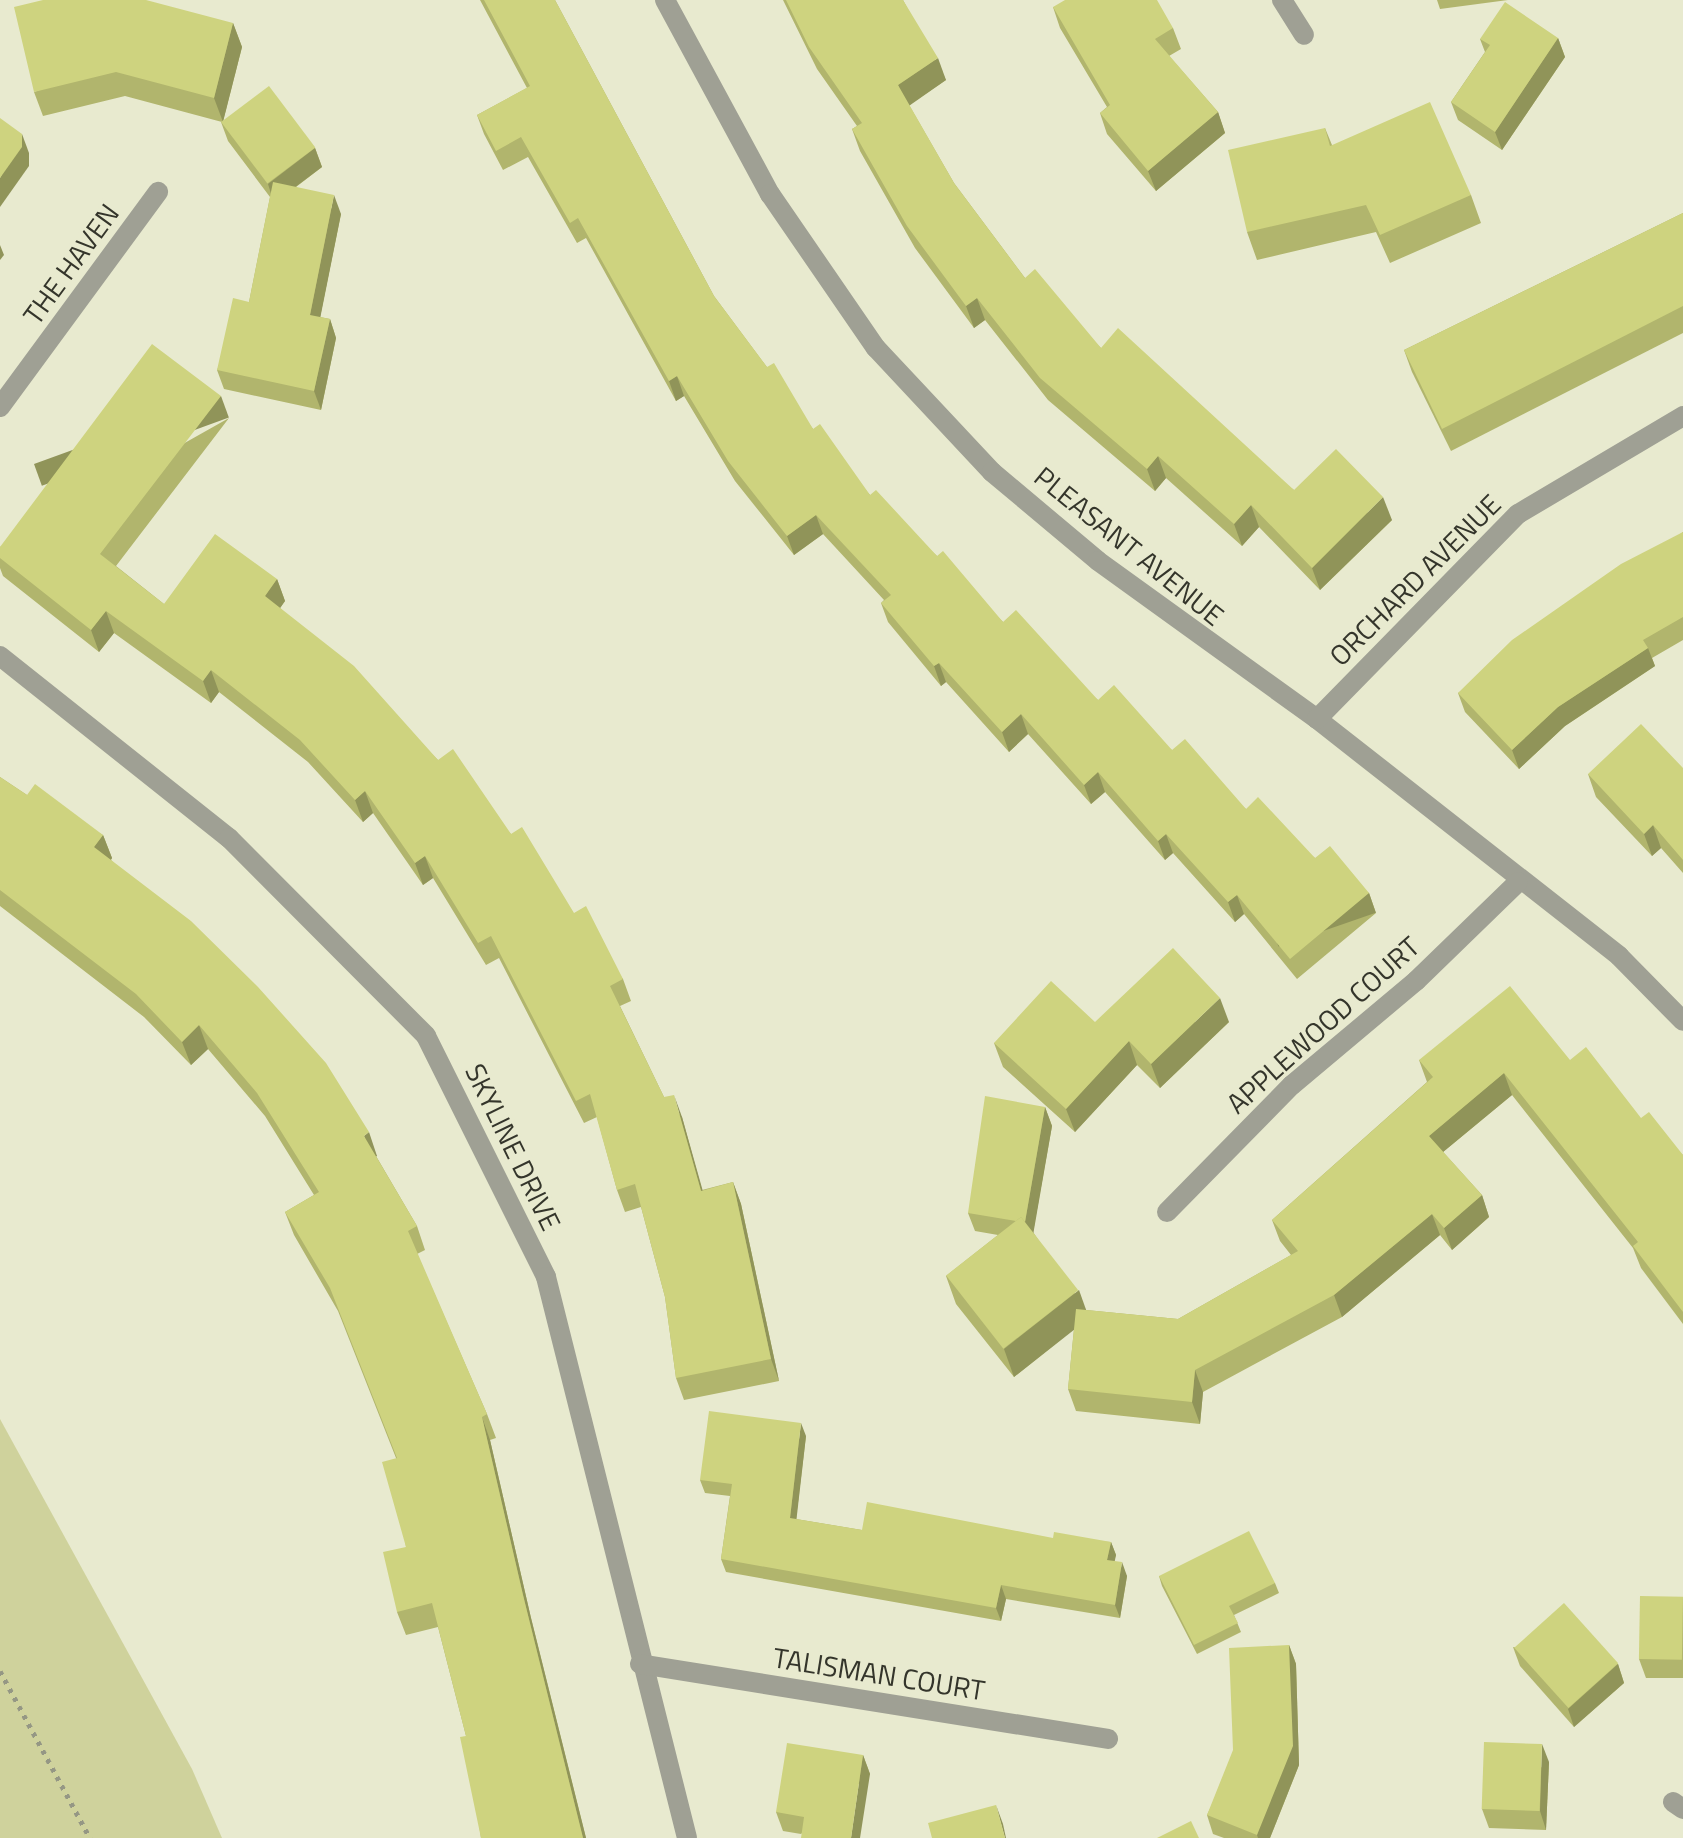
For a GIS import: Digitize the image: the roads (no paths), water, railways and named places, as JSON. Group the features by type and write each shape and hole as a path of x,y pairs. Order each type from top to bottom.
{"street":[{"name":"PLEASANT AVENUE","path":"665,0 770,194 876,348 992,472 1199,637 1317,719 1518,882 1619,956 1683,1021"},
{"path":"1282,0 1304,35"},
{"name":"THE HAVEN","path":"0,407 158,192"},
{"name":"ORCHARD AVENUE","path":"1317,719 1518,514 1683,416"},
{"name":"SKYLINE DRIVE","path":"0,656 229,838 426,1036 546,1277 640,1664 687,1838"},
{"name":"APPLEWOOD COURT","path":"1167,1212 1292,1085 1416,981 1518,882"},
{"name":"TALISMAN COURT","path":"640,1664 1108,1739"}]}
